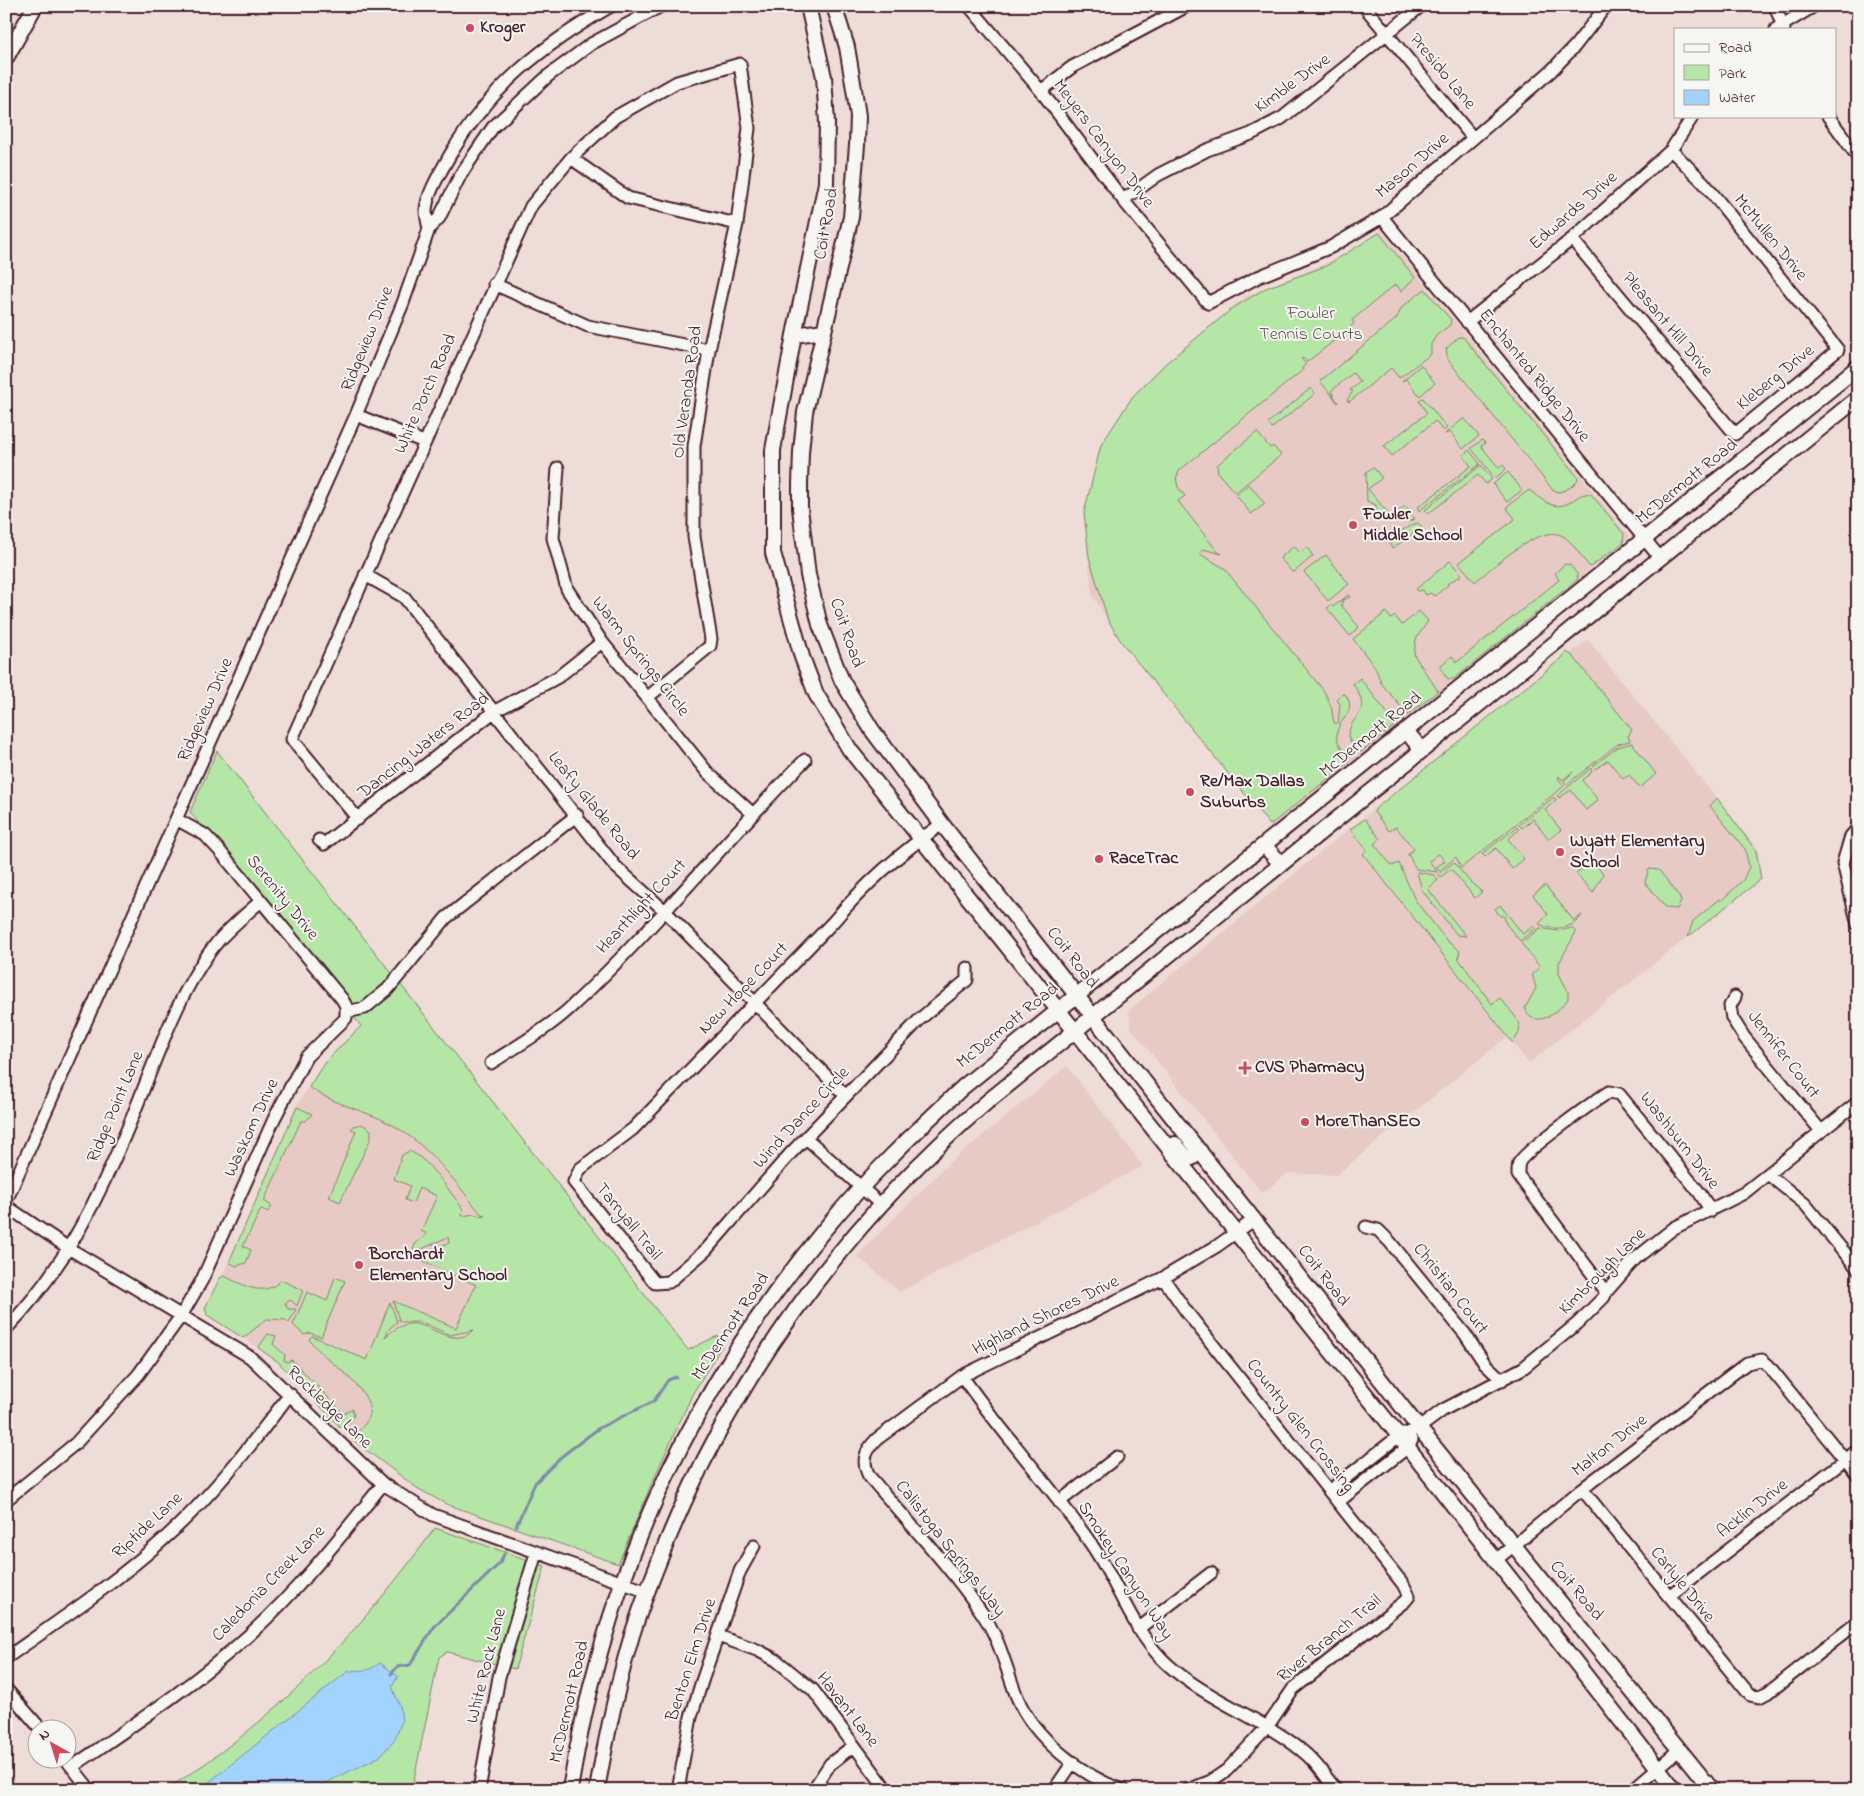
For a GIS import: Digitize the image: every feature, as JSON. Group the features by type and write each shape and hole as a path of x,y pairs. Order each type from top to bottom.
{"main road":[{"path":"6,58 35,6"},
{"name":"Coit Road","path":"808,6 824,77 827,123 826,183 794,335 773,450 773,553 802,657 816,694 850,750 1404,1442 1676,1790"},
{"name":"Coit Road","path":"834,6 847,47 858,116 851,217 805,412 800,452 800,484 805,550 820,625 842,681 872,730 942,824 1419,1428 1712,1790"},
{"path":"794,335 824,330"},
{"path":"794,335 819,350"},
{"name":"McDermott Road","path":"570,1790 585,1709 605,1632 646,1520 711,1388 764,1307 825,1229 909,1138 963,1087 1646,540 1858,367"},
{"path":"597,1790 604,1750 632,1635 674,1523 734,1404 789,1318 847,1242 880,1204 983,1106 1858,398"},
{"path":"1809,407 1824,425"},
{"path":"1406,731 1422,750"},
{"path":"1264,845 1281,864"},
{"path":"1154,1131 1167,1134 1186,1157 1192,1158 1200,1151"}],"street":[{"name":"Ridgeview Drive","path":"429,229 426,210 437,178 476,115 497,90 565,33 611,6"},
{"name":"Ridgeview Drive","path":"6,1201 356,414 403,303 429,229 439,218 461,174 493,126 548,76 592,44 661,6"},
{"name":"Meyers Canyon Drive","path":"969,6 1041,91 1123,200 1208,303"},
{"path":"1041,91 1072,67 1187,6"},
{"name":"Presido Lane","path":"1364,6 1473,138"},
{"name":"Kimble Drive","path":"1123,200 1158,174 1207,150 1251,134 1282,118 1388,34 1420,6"},
{"name":"Mason Drive","path":"1208,303 1286,265 1331,247 1382,217 1551,71 1606,6"},
{"path":"1775,6 1780,27 1814,6"},
{"name":"White Porch Road","path":"358,819 292,739 494,284 531,206 571,158 615,117 677,82 740,64"},
{"name":"Old Veranda Road","path":"648,697 710,646 710,632 694,537 694,446 709,350 737,224 748,128 740,64"},
{"name":"Edwards Drive","path":"1467,322 1572,238 1671,150 1692,118"},
{"path":"1829,118 1858,157"},
{"name":"McMullen Drive","path":"1671,150 1704,183 1838,350"},
{"path":"571,158 628,198 737,224"},
{"name":"Enchanted Ridge Drive","path":"1382,217 1660,558"},
{"name":"Pleasant Hill Drive","path":"1572,238 1735,434"},
{"path":"494,284 588,326 709,350"},
{"name":"Kleberg Drive","path":"1735,434 1838,350"},
{"path":"356,414 424,442"},
{"name":"Warm Springs Circle","path":"558,468 553,538 567,589 602,642 708,773 752,813"},
{"name":"Leafy Glade Road","path":"365,575 404,597 577,815 615,866 665,911 846,1096"},
{"name":"Dancing Waters Road","path":"319,840 324,844 358,819 494,710 558,676 602,642"},
{"name":"Hearthlight Court","path":"491,1063 548,1026 569,1009 665,911 752,813 805,760"},
{"path":"346,1012 365,1008 388,988 446,918 577,815"},
{"name":"Serenity Drive","path":"176,819 205,835 342,999 346,1012"},
{"name":"New Hope Court","path":"574,1182 580,1168 633,1129 833,922 856,894 890,862 942,824"},
{"path":"1854,832 1843,863 1858,924"},
{"name":"Ridge Point Lane","path":"6,1329 50,1279 70,1249 124,1138 158,1053 198,972 219,940 261,901"},
{"name":"Wind Dance Circle","path":"655,1283 669,1282 706,1250 806,1138 921,1018 966,980 967,968"},
{"name":"Jennifer Court","path":"1735,997 1730,1006 1732,1018 1821,1131"},
{"name":"Waskom Drive","path":"6,1500 76,1443 138,1376 181,1316 202,1280 291,1084 306,1057 318,1043 342,1023 346,1012"},
{"name":"Washburn Drive","path":"1606,1292 1518,1175 1520,1162 1533,1148 1587,1106 1609,1092 1619,1094 1699,1192 1711,1211"},
{"name":"Kimbrough Lane","path":"1404,1442 1443,1410 1523,1368 1578,1323 1604,1297 1606,1292 1635,1259 1674,1228 1744,1193 1769,1175 1858,1102"},
{"path":"806,1138 880,1204"},
{"path":"1769,1175 1805,1204 1858,1270"},
{"name":"Tarryall Trail","path":"574,1182 655,1283"},
{"name":"Rockledge Lane","path":"6,1206 70,1249 250,1357 383,1484 433,1515 648,1592"},
{"name":"Highland Shores Drive","path":"864,1458 867,1451 878,1439 962,1376 1163,1278 1217,1246 1234,1232 1255,1219"},
{"name":"Christian Court","path":"1366,1227 1378,1230 1390,1242 1465,1334 1486,1364 1502,1380"},
{"name":"Country Glen Crossing","path":"1163,1278 1186,1311 1403,1584 1409,1596"},
{"name":"Malton Drive","path":"1496,1560 1582,1489 1747,1363 1762,1360 1768,1365 1845,1459"},
{"name":"Smokey Canyon Way","path":"962,1376 988,1414 1091,1544 1138,1629 1164,1661 1193,1684 1266,1727 1306,1754 1336,1790"},
{"name":"Riptide Lane","path":"6,1658 105,1588 158,1545 212,1489 290,1394"},
{"path":"1329,1491 1404,1442"},
{"path":"1338,1502 1404,1442"},
{"name":"Acklin Drive","path":"1669,1596 1858,1450"},
{"path":"1059,1502 1117,1457"},
{"name":"Calistoga Springs Way","path":"864,1458 864,1464 869,1476 982,1614 992,1629 1026,1714 1047,1741 1073,1762 1111,1786 1123,1790"},
{"path":"1845,1459 1858,1476"},
{"name":"Caledonia Creek Lane","path":"78,1757 181,1693 250,1634 317,1565 383,1484"},
{"name":"Carlyle Drive","path":"1582,1489 1750,1695 1759,1698 1768,1693 1858,1622"},
{"name":"Benton Elm Drive","path":"678,1790 691,1717 740,1572 754,1546"},
{"name":"White Rock Lane","path":"479,1790 501,1669 536,1553"},
{"path":"1138,1629 1211,1573"},
{"name":"River Branch Trail","path":"1188,1790 1211,1781 1227,1770 1266,1727 1292,1689 1409,1596"},
{"name":"Havant Lane","path":"718,1636 758,1650 792,1671 813,1690 887,1790"},
{"path":"6,1688 32,1718"},
{"path":"813,1790 830,1764 853,1746"},
{"path":"1632,1790 1680,1750"},
{"path":"1054,1790 1073,1762"},
{"path":"72,1768 90,1790"}],"shaded area":[{"name":"Fowler Middle School","path":"1381,230 1630,537 1272,828 1122,643 1092,595 1084,513 1101,445 1133,396 1166,363 1246,296 1322,265 1354,249"},
{"path":"1588,640 1758,849 1761,879 1529,1063 1507,1037 1336,1175 1288,1173 1262,1193 1131,1028 1129,1010 1345,832"},
{"path":"362,1028 548,1262 354,1441 277,1361 205,1311 247,1224 296,1106 324,1063"},
{"path":"1067,1066 1143,1166 900,1292 857,1256 948,1164"}],"green space":[{"name":"Fowler Tennis Courts","path":"1379,233 1415,278 1401,291 1396,284 1352,320 1354,323 1349,329 1307,362 1303,358 1301,359 1306,364 1302,368 1303,370 1180,470 1176,478 1178,487 1185,496 1178,501 1218,552 1222,554 1203,549 1200,554 1224,568 1324,691 1331,706 1334,723 1338,723 1340,704 1336,699 1344,693 1350,706 1337,732 1337,739 1349,762 1270,825 1122,643 1108,620 1089,557 1084,513 1101,445 1133,396 1166,363 1233,308 1266,288 1326,266"},
{"path":"1425,289 1451,320 1450,325 1436,336 1431,344 1431,354 1399,378 1391,368 1349,402 1347,400 1353,391 1350,390 1360,382 1353,373 1331,391 1338,403 1320,381 1396,319 1402,307"},
{"path":"1459,337 1463,337 1577,476 1578,479 1572,486 1558,492 1552,489 1448,360 1446,349"},
{"path":"1421,365 1435,383 1420,396 1406,379 1402,381"},
{"path":"1311,388 1315,394 1272,428 1268,423"},
{"path":"1423,398 1447,428 1443,431 1435,421 1392,456 1384,446 1427,413 1419,401"},
{"path":"1464,418 1479,436 1463,449 1450,432 1445,434"},
{"path":"1257,432 1270,448 1273,446 1281,455 1235,493 1218,473 1217,465"},
{"path":"1482,440 1485,443 1481,446 1499,468 1503,465 1506,469 1495,478 1471,448"},
{"path":"1469,450 1480,464 1419,511 1417,508 1471,466 1463,455"},
{"path":"1481,465 1492,479 1486,484 1478,475 1428,514 1425,510"},
{"path":"1373,467 1382,478 1368,489 1390,515 1376,512 1376,505 1367,501 1366,472"},
{"path":"1508,472 1522,490 1507,502 1493,484"},
{"path":"1249,484 1265,504 1251,514 1236,495"},
{"path":"1529,490 1547,503 1559,506 1581,495 1591,494 1624,534 1623,543 1590,567 1573,545 1561,535 1540,536 1504,558 1475,582 1459,563 1515,519 1506,507"},
{"path":"1405,506 1415,519 1407,522 1403,517 1393,516"},
{"path":"1418,523 1422,527 1392,549 1390,544 1393,537"},
{"path":"1294,546 1300,553 1307,547 1313,556 1293,573 1280,558"},
{"path":"1326,555 1349,584 1328,601 1304,572"},
{"path":"1450,561 1462,575 1447,584 1435,596 1430,593 1426,595 1423,590 1418,591 1416,589"},
{"path":"1565,564 1570,565 1577,574 1578,579 1454,679 1448,679 1441,669 1441,665 1452,656 1457,662 1559,580 1555,573"},
{"path":"1348,595 1350,597 1343,600 1341,605 1359,627 1350,636 1327,608 1331,605 1333,607"},
{"path":"1419,611 1428,621 1416,639 1414,655 1438,691 1408,715 1381,683 1375,667 1353,639 1386,612 1391,619 1395,616 1402,625"},
{"path":"1566,652 1572,655 1632,730 1628,736 1630,741 1618,744 1566,785 1564,781 1573,772 1562,780 1559,776 1558,778 1564,786 1461,868 1456,857 1439,871 1436,867 1445,861 1439,854 1429,861 1437,872 1416,869 1408,854 1414,849 1396,827 1389,831 1374,812 1376,808 1562,658"},
{"path":"1360,678 1395,723 1392,728 1361,752 1351,743 1348,736 1353,722 1360,713 1362,702 1353,684"},
{"path":"1632,743 1656,774 1640,788 1629,775 1623,779 1608,760 1596,769 1593,766 1618,747"},
{"path":"217,751 688,1350 715,1337 728,1336 693,1393 654,1478 618,1564 446,1504 417,1488 354,1441 356,1434 368,1419 369,1405 356,1385 309,1339 312,1336 367,1360 390,1302 397,1322 389,1329 385,1337 398,1327 408,1324 424,1326 449,1336 457,1337 466,1336 474,1330 450,1335 421,1322 402,1322 399,1320 393,1301 456,1328 476,1285 412,1256 449,1243 448,1237 411,1254 416,1243 427,1234 421,1231 437,1196 419,1188 413,1203 405,1200 410,1186 394,1179 402,1155 409,1151 416,1154 430,1167 461,1206 463,1210 462,1216 474,1214 484,1217 485,1215 481,1214 428,1152 403,1132 379,1118 328,1098 309,1087 325,1062 361,1026 190,812"},
{"path":"1591,768 1592,772 1582,780 1598,800 1586,810 1571,790 1559,798 1557,796"},
{"path":"1554,797 1556,800 1545,810 1561,830 1549,839 1533,819 1522,828 1519,825"},
{"path":"1717,798 1756,851 1761,879 1688,937 1693,921 1720,899 1721,901 1743,880 1749,867 1745,849 1710,806"},
{"path":"1365,819 1380,839 1374,844 1392,866 1399,863 1415,900 1447,941 1460,951 1458,958 1492,1004 1500,998 1517,1020 1519,1031 1512,1042 1363,854 1367,850 1350,829"},
{"path":"1517,827 1519,830 1508,839 1524,859 1512,869 1496,848 1485,857 1482,854"},
{"path":"1593,861 1603,874 1593,893 1576,873"},
{"path":"1454,862 1470,882 1482,892 1475,898 1451,869 1441,877 1438,874"},
{"path":"1649,869 1659,870 1679,896 1681,902 1677,909 1666,908 1645,882"},
{"path":"1417,872 1434,875 1438,880 1428,889 1466,936 1457,935 1422,890"},
{"path":"1545,885 1574,921 1582,915 1578,920 1562,928 1550,928 1539,924 1548,914 1533,895"},
{"path":"1500,905 1523,934 1534,926 1536,928 1520,941 1506,924 1504,916 1500,916 1495,909"},
{"path":"1540,928 1558,931 1572,928 1576,932 1559,963 1559,974 1568,991 1568,999 1560,1008 1545,1018 1534,1019 1529,1016 1525,1008 1536,988 1532,974 1540,967 1521,943"},
{"path":"297,1107 312,1114 306,1121 301,1121 264,1201 272,1206 268,1212 261,1209 243,1246 251,1250 246,1263 236,1266 229,1262"},
{"path":"362,1124 371,1130 371,1138 340,1202 329,1197 356,1131 351,1129 353,1126"},
{"path":"224,1276 253,1288 267,1289 281,1280 303,1290 297,1306 291,1300 285,1303 288,1309 296,1309 289,1323 286,1320 267,1319 243,1338 207,1315 205,1308 220,1278"},
{"path":"335,1277 345,1281 321,1337 310,1333 304,1335 293,1325 307,1292 327,1301"},
{"path":"268,1334 276,1336 273,1344 285,1355 284,1360 287,1362 292,1360 344,1414 352,1408 354,1415 351,1421 341,1428 277,1361 258,1348"},
{"path":"435,1528 545,1566 515,1669 447,1652 439,1657 412,1789 165,1790 205,1764 279,1705 346,1638 377,1603"}],"water":[{"path":"380,1663 398,1676 392,1687 400,1706 402,1721 394,1741 379,1757 311,1790 199,1790 347,1672 367,1670"}],"waterway":[{"path":"516,1526 535,1483 562,1456 599,1428 654,1401 668,1380 676,1377"},
{"path":"391,1674 397,1667 410,1665 434,1627 500,1563 504,1554"}],"place":[{"name":"Kroger","path":"470,28"},
{"name":"Fowler Middle School","path":"1353,525"},
{"name":"Re/Max Dallas Suburbs","path":"1190,792"},
{"name":"Wyatt Elementary School","path":"1560,852"},
{"name":"RaceTrac","path":"1099,859"},
{"name":"CVS Pharmacy","path":"1245,1068"},
{"name":"MoreThanSEO","path":"1305,1122"},
{"name":"Borchardt Elementary School","path":"359,1265"}]}
